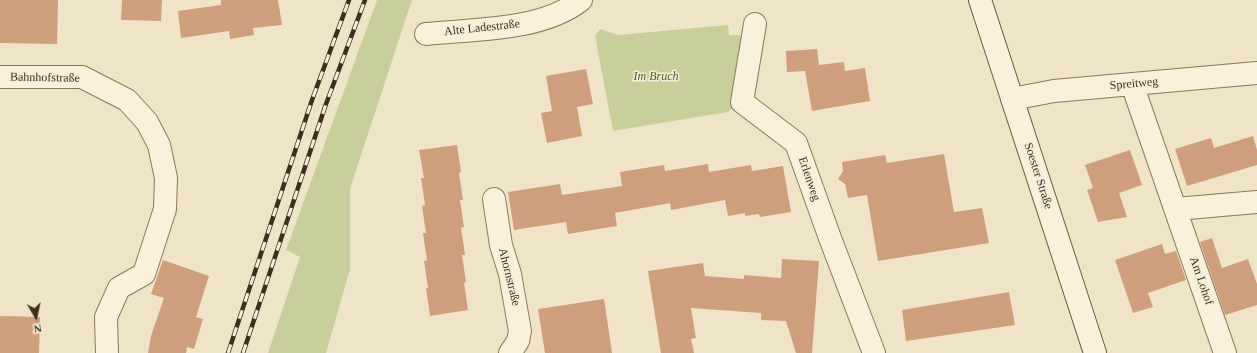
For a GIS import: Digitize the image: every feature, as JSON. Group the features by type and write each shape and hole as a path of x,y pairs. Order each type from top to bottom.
{"street":[{"name":"Alte Ladestraße","path":"426,34 518,25 560,14 581,0"},
{"name":"Soester Straße","path":"980,0 1095,353"},
{"name":"Erlenweg","path":"756,24 742,102 796,143 830,238 874,353"},
{"name":"Spreitweg","path":"1012,99 1054,91 1257,73"},
{"name":"Bahnhofstraße","path":"0,77 82,77 127,100 147,122 159,146 166,178 165,209 144,274 118,288 106,317 107,353"},
{"name":"Am Lohof","path":"1132,84 1225,353"},
{"name":"Ahornstraße","path":"494,199 501,245 510,274 520,331 518,341 510,353"},
{"path":"1176,209 1257,202"}],"green space":[{"path":"377,0 412,0 350,189 350,269 326,353 268,353 300,257 286,250"},
{"name":"Im Bruch","path":"728,25 729,35 739,35 747,41 735,106 728,112 613,131 595,36 600,29 618,35"}],"building":[{"path":"0,0 58,0 57,44 0,43"},
{"path":"122,0 162,0 161,21 121,20"},
{"path":"221,0 278,0 282,25 253,28 254,35 230,39 229,31 181,38 178,11 221,5"},
{"path":"817,49 819,65 844,62 845,71 865,68 870,101 812,111 805,71 787,72 786,51"},
{"path":"586,69 593,104 577,107 582,136 547,143 541,113 552,111 546,76"},
{"path":"1253,136 1257,150 1257,165 1187,186 1175,149 1211,138 1214,148"},
{"path":"457,145 463,200 460,200 464,227 461,228 465,255 462,255 468,310 430,316 424,261 427,260 423,233 426,233 422,206 425,205 421,178 424,178 419,150"},
{"path":"1130,150 1142,185 1119,193 1127,217 1098,222 1087,190 1093,188 1085,165"},
{"path":"944,154 954,212 982,208 989,243 878,261 867,195 848,198 845,184 838,179 843,171 842,162 885,155 887,163"},
{"path":"708,164 709,172 751,165 752,171 783,166 791,212 760,217 759,214 745,216 745,213 728,216 725,200 671,210 670,203 615,213 617,226 568,234 566,222 514,230 508,192 560,184 562,195 622,186 620,172 664,165 665,171"},
{"path":"1212,238 1222,268 1248,259 1257,284 1257,305 1225,315 1200,242"},
{"path":"1162,244 1165,254 1176,251 1186,280 1148,293 1153,307 1133,313 1115,260"},
{"path":"782,259 819,261 812,353 796,353 786,321 761,320 761,313 691,308 696,338 691,339 694,353 661,353 648,271 703,263 705,276 744,279 744,275 781,278"},
{"path":"163,260 209,276 196,317 203,319 194,349 187,347 186,353 148,353 151,336 164,298 151,294"},
{"path":"1009,292 1015,325 906,341 902,310"},
{"path":"604,299 612,353 545,353 538,309"},
{"path":"0,316 40,317 39,353 0,353"}],"railway":[{"path":"228,353 312,100 349,0"},
{"path":"243,353 326,104 365,0"}]}
